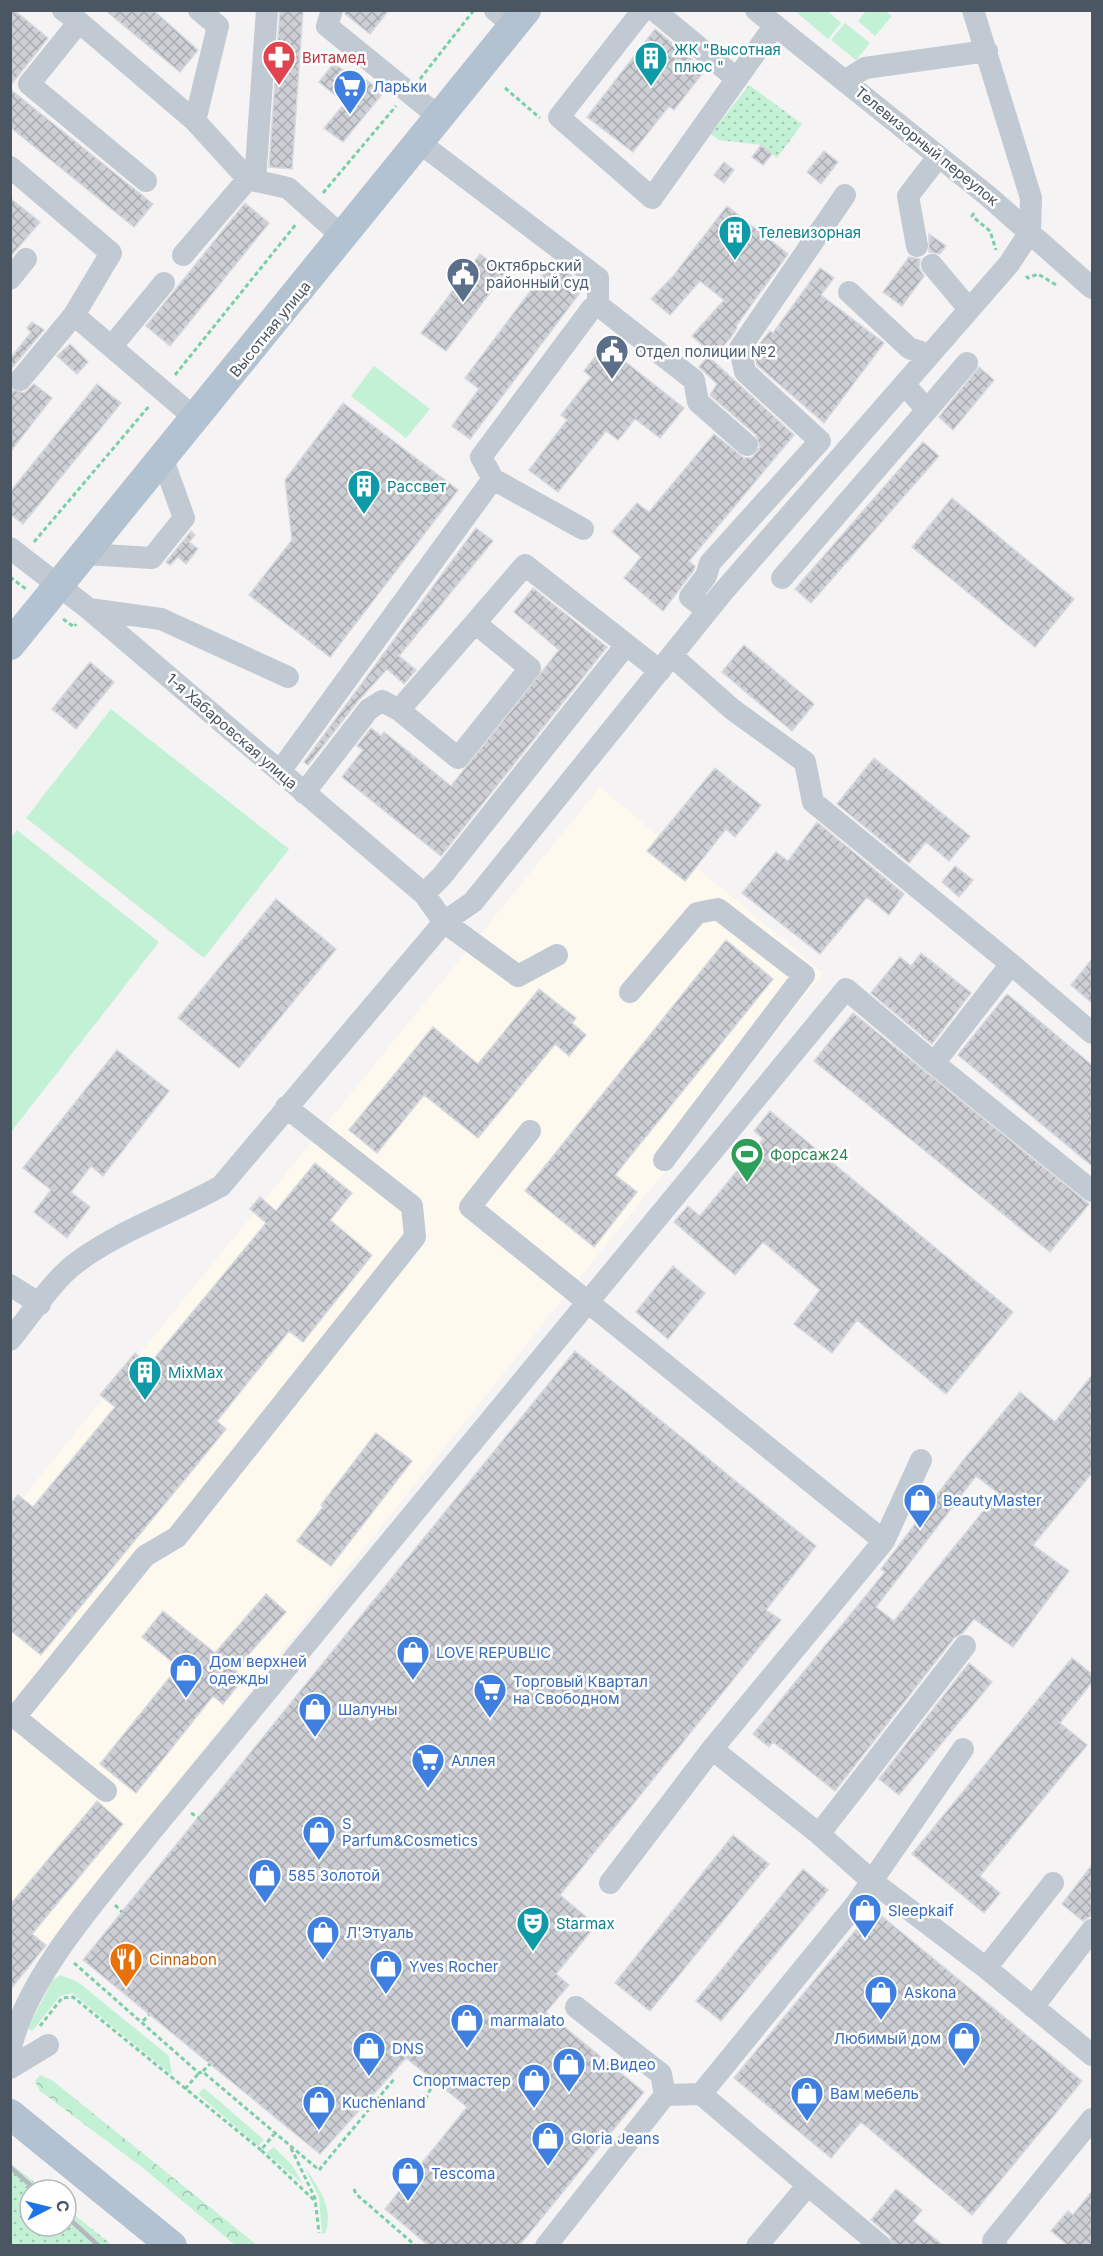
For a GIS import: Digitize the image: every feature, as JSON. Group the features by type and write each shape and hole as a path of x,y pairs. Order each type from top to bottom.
{"main road":[{"name":"Высотная улица","path":"10,645 420,144 512,16"},
{"path":"10,2114 171,2246"}],"street":[{"path":"195,121 218,26 199,10"},
{"path":"183,255 252,180 267,10"},
{"path":"332,10 327,26 439,117"},
{"path":"643,10 560,117 652,198 775,26"},
{"path":"654,10 736,80"},
{"name":"Телевизорный переулок","path":"756,10 846,80 1030,232 1092,288"},
{"path":"10,1340 74,1265 111,1239 181,1208 221,1186 444,922 473,902 707,610 1009,264 1030,232 1031,198 973,10"},
{"path":"146,181 28,84 71,16 195,121 252,180 288,188 344,238"},
{"path":"846,80 865,68 987,51"},
{"path":"420,144 598,278 598,305"},
{"path":"917,246 908,196 938,157"},
{"path":"10,167 111,253 74,315 20,380"},
{"path":"707,610 690,597 706,576 710,564 820,441 745,372 740,348 845,195"},
{"path":"10,279 26,259"},
{"path":"932,265 969,309"},
{"path":"112,346 164,283"},
{"path":"849,292 909,348 929,355"},
{"path":"598,305 694,380 698,402 747,445"},
{"path":"583,529 493,479 481,457 591,308 598,305"},
{"path":"74,315 196,419"},
{"path":"782,578 967,363"},
{"path":"905,385 927,410"},
{"path":"86,554 152,558 184,518 163,459"},
{"path":"280,771 493,479"},
{"name":"1-я Хабаровская улица","path":"10,548 59,587 84,615 280,771 424,894 444,922 518,976 557,955"},
{"path":"399,710 525,565 626,645 666,664 805,762 813,802 1092,1033"},
{"path":"84,615 161,620 288,677"},
{"path":"304,793 369,709 382,701 399,710 458,758 530,668 475,623"},
{"path":"424,894 442,876 626,645"},
{"path":"630,992 698,913 718,909 804,975 664,1160"},
{"path":"934,1063 1011,964"},
{"path":"13,2041 58,1950 150,1833 846,989 1092,1191"},
{"path":"106,1791 13,1715 146,1556 177,1537 415,1238 412,1206 286,1107"},
{"path":"530,1131 470,1207 587,1304 884,1541"},
{"path":"10,1285 40,1304"},
{"path":"610,1883 712,1749 884,1541 921,1460"},
{"path":"819,1834 965,1646"},
{"path":"712,1749 819,1834 873,1882 986,1968 1092,2055"},
{"path":"701,2094 873,1882 963,1749"},
{"path":"986,1968 1053,1883"},
{"path":"1033,2007 1092,1930"},
{"path":"546,2246 665,2095 661,2074 576,2007"},
{"path":"10,2067 48,2045"},
{"path":"665,2095 701,2094 881,2246"},
{"path":"993,2244 1092,2119"},
{"path":"757,2246 808,2185"}],"path":[{"path":"33,544 162,391 474,10"},
{"path":"505,87 544,121 560,117"},
{"path":"974,213 972,216 994,237 996,253"},
{"path":"1026,276 1038,274 1059,286 1062,283"},
{"path":"10,577 26,589"},
{"path":"63,619 74,627 84,615"},
{"path":"58,1950 319,2170 394,2079"},
{"path":"13,2041 30,2039 62,1998 72,1997 261,2150 315,2201"},
{"path":"143,2021 149,2015"},
{"path":"185,2090 210,2064"},
{"path":"422,2106 435,2082"},
{"path":"261,2150 275,2133"},
{"path":"291,2146 315,2201 319,2233"},
{"path":"354,2188 356,2194 416,2246"},
{"path":"353,2246 362,2246"}],"shaded area":[{"path":"600,787 823,973 11,1990 11,1512"}],"green space":[{"path":"795,11 828,11 841,23 828,39"},
{"path":"866,11 885,11 892,16 875,36 858,21"},
{"path":"845,23 870,43 856,60 831,40"},
{"path":"749,85 802,124 777,158 761,145 719,140 711,134"},
{"path":"374,366 430,409 406,438 351,396"},
{"path":"111,709 289,849 204,958 26,818"},
{"path":"17,830 159,942 11,1132 10,839"},
{"path":"60,1975 78,1982 169,2056 172,2075 72,1993 60,1996 32,2031 28,2028 52,1981"},
{"path":"40,2075 53,2081 257,2245 235,2245 143,2168 40,2091 35,2081"},
{"path":"204,2088 264,2140 258,2146 198,2094"},
{"path":"274,2147 292,2165 303,2184 266,2153"},
{"path":"10,2163 29,2178 18,2178 18,2238 78,2238 78,2218 112,2245 11,2245"},
{"path":"305,2168 324,2199 328,2224 325,2233 322,2234 319,2198"}],"building":[{"path":"10,10 14,10 48,38 10,86"},
{"path":"105,10 153,10 198,50 180,72"},
{"path":"280,10 303,10 292,169 269,167"},
{"path":"345,10 389,10 370,34 345,14"},
{"name":"ЖК \"Высотная плюс \"","path":"655,29 705,70 674,110 669,106 633,152 587,117"},
{"name":"Ларьки","path":"334,63 351,76 355,71 383,93 343,142 324,128 345,103 319,82"},
{"path":"10,89 153,204 134,227 10,127"},
{"path":"761,145 772,154 763,165 752,157"},
{"path":"824,151 838,162 821,184 807,172"},
{"path":"724,162 734,170 724,183 714,175"},
{"path":"10,198 40,222 10,257"},
{"path":"245,203 269,223 170,346 146,326"},
{"name":"Телевизорная","path":"727,206 788,254 736,326 731,337 715,356 692,336 724,300 700,281 670,315 651,299 674,275"},
{"path":"929,234 946,246 940,254 929,252"},
{"name":"Октябрьский районный суд","path":"480,254 505,273 446,351 421,333"},
{"path":"909,257 920,259 919,268 924,276 902,306 883,292"},
{"path":"553,261 585,286 470,439 452,426 479,389 465,378"},
{"path":"820,268 834,278 821,295 884,343 824,423 757,365 754,351 770,331 773,333"},
{"path":"32,322 44,330 10,370 10,359 31,332 27,328"},
{"path":"70,344 88,362 77,374 57,356"},
{"path":"604,345 684,408 660,438 635,419 618,440 606,431 558,492 529,470 567,420 561,415 591,377 584,371"},
{"path":"708,356 794,435 689,561 695,566 694,570 663,611 624,578 641,557 612,532 637,503 649,512 714,434 744,458 752,458 760,447 756,435 710,395 717,384 699,367"},
{"path":"979,367 994,380 953,430 939,417"},
{"path":"34,384 52,398 10,452 10,389 24,393"},
{"path":"97,384 121,403 23,524 10,514 10,492"},
{"name":"Рассвет","path":"343,403 458,490 330,657 249,595 292,540 285,480"},
{"path":"923,442 939,456 811,603 795,589"},
{"path":"952,498 1074,599 1035,647 912,547"},
{"path":"476,528 493,541 399,656 416,670 404,684 387,669 358,701 308,765 304,762"},
{"path":"191,531 195,535 189,542 198,549 186,564 178,557 170,565 166,562"},
{"path":"533,588 607,647 441,856 342,777 363,750 357,746 371,728 381,736 384,732 451,786 559,650 514,612"},
{"path":"744,645 814,704 792,731 722,672"},
{"path":"90,662 114,682 76,729 52,709"},
{"path":"874,758 970,836 949,861 926,842 909,863 837,804"},
{"path":"715,768 761,805 735,837 726,829 685,881 647,851"},
{"path":"817,822 904,894 889,915 867,897 820,954 742,893 776,852 788,861"},
{"path":"955,866 973,880 959,897 942,882"},
{"path":"276,899 336,949 239,1068 178,1018"},
{"path":"726,940 773,979 615,1175 637,1192 594,1247 525,1191"},
{"path":"921,953 971,993 932,1044 871,993 900,957 911,966"},
{"path":"1092,959 1092,1003 1071,985"},
{"path":"539,989 576,1018 572,1023 586,1035 569,1056 555,1044 478,1138 424,1095 377,1153 349,1130 433,1027 478,1064"},
{"path":"1007,994 1092,1065 1092,1166 958,1055"},
{"path":"853,1013 1089,1204 1050,1252 814,1061"},
{"path":"117,1050 169,1091 103,1176 91,1166 71,1192 90,1207 67,1238 34,1212 51,1190 23,1168"},
{"path":"770,1111 1013,1312 946,1394 857,1320 832,1353 794,1324 820,1290 763,1242 735,1275 674,1222 688,1206 700,1216 763,1139 754,1131"},
{"name":"MixMax","path":"315,1163 352,1193 330,1220 372,1255 303,1342 289,1331 217,1421 226,1429 41,1655 10,1630 10,1504 18,1495 33,1507 115,1407 100,1395 135,1353 149,1365 266,1223 250,1209 260,1197 276,1211"},
{"path":"673,1266 705,1293 668,1339 636,1312"},
{"name":"Торговый Квартал на Свободном","path":"575,1351 816,1546 766,1610 781,1620 560,1895 596,1925 556,1974 569,1985 546,2012 644,2092 519,2246 429,2246 385,2209 467,2107 406,2058 320,2154 83,1960"},
{"path":"1092,1375 1092,1473 1033,1545 1069,1571 1013,1647 974,1619 963,1633 954,1638 835,1791 773,1742 769,1747 753,1734 885,1572 881,1569 961,1463 1020,1392 1055,1422","holes":["976,1476 998,1493 894,1621 876,1607"]},
{"path":"376,1433 412,1461 331,1566 297,1541 323,1507 321,1505"},
{"path":"266,1594 286,1612 235,1670 244,1678 223,1704 213,1696 136,1793 100,1764 178,1667 142,1637 163,1611 215,1653"},
{"path":"1072,1658 1092,1674 1092,1682 1060,1723 1087,1745 980,1876 1000,1893 984,1913 912,1854"},
{"path":"969,1663 992,1682 899,1795 879,1779"},
{"path":"97,1801 123,1824 32,1934 46,1945 10,1990 10,1905"},
{"path":"733,1835 769,1864 650,2011 615,1983"},
{"path":"1092,1865 1092,1915 1083,1921 1062,1904"},
{"path":"803,1869 828,1890 721,2021 696,2001"},
{"path":"873,1909 1082,2081 972,2215 861,2122 831,2158 734,2078"},
{"path":"896,2189 922,2210 913,2221 944,2246 894,2246 890,2236 871,2220"},
{"path":"1092,2191 1092,2246 1069,2246 1051,2231 1068,2211 1073,2215"}],"railway":[{"path":"10,2167 22,2178"},
{"path":"78,2227 99,2246"}],"place":[{"name":"Витамед","path":"279,86"},
{"name":"ЖК \"Высотная плюс \"","path":"651,87"},
{"name":"Ларьки","path":"350,115"},
{"name":"Телевизорная","path":"735,261"},
{"name":"Октябрьский районный суд","path":"463,303"},
{"name":"Отдел полиции №2","path":"612,380"},
{"name":"Рассвет","path":"364,515"},
{"name":"Форсаж24","path":"747,1183"},
{"name":"MixMax","path":"145,1401"},
{"name":"BeautyMaster","path":"920,1529"},
{"name":"LOVE REPUBLIC","path":"413,1681"},
{"name":"Дом верхней одежды","path":"186,1699"},
{"name":"Торговый Квартал на Свободном","path":"490,1719"},
{"name":"Шалуны","path":"315,1738"},
{"name":"Аллея","path":"428,1789"},
{"name":"S Parfum&Cosmetics","path":"319,1861"},
{"name":"585 Золотой","path":"265,1904"},
{"name":"Sleepkaif","path":"865,1939"},
{"name":"Starmax","path":"533,1952"},
{"name":"Л'Этуаль","path":"323,1961"},
{"name":"Cinnabon","path":"126,1988"},
{"name":"Yves Rocher","path":"386,1995"},
{"name":"Askona","path":"881,2021"},
{"name":"marmalato","path":"467,2049"},
{"name":"Любимый дом","path":"964,2067"},
{"name":"DNS","path":"369,2077"},
{"name":"М.Видео","path":"569,2093"},
{"name":"Спортмастер","path":"534,2109"},
{"name":"Вам мебель","path":"807,2122"},
{"name":"Kuchenland","path":"319,2131"},
{"name":"Gloria Jeans","path":"548,2167"},
{"name":"Tescoma","path":"408,2202"}]}
